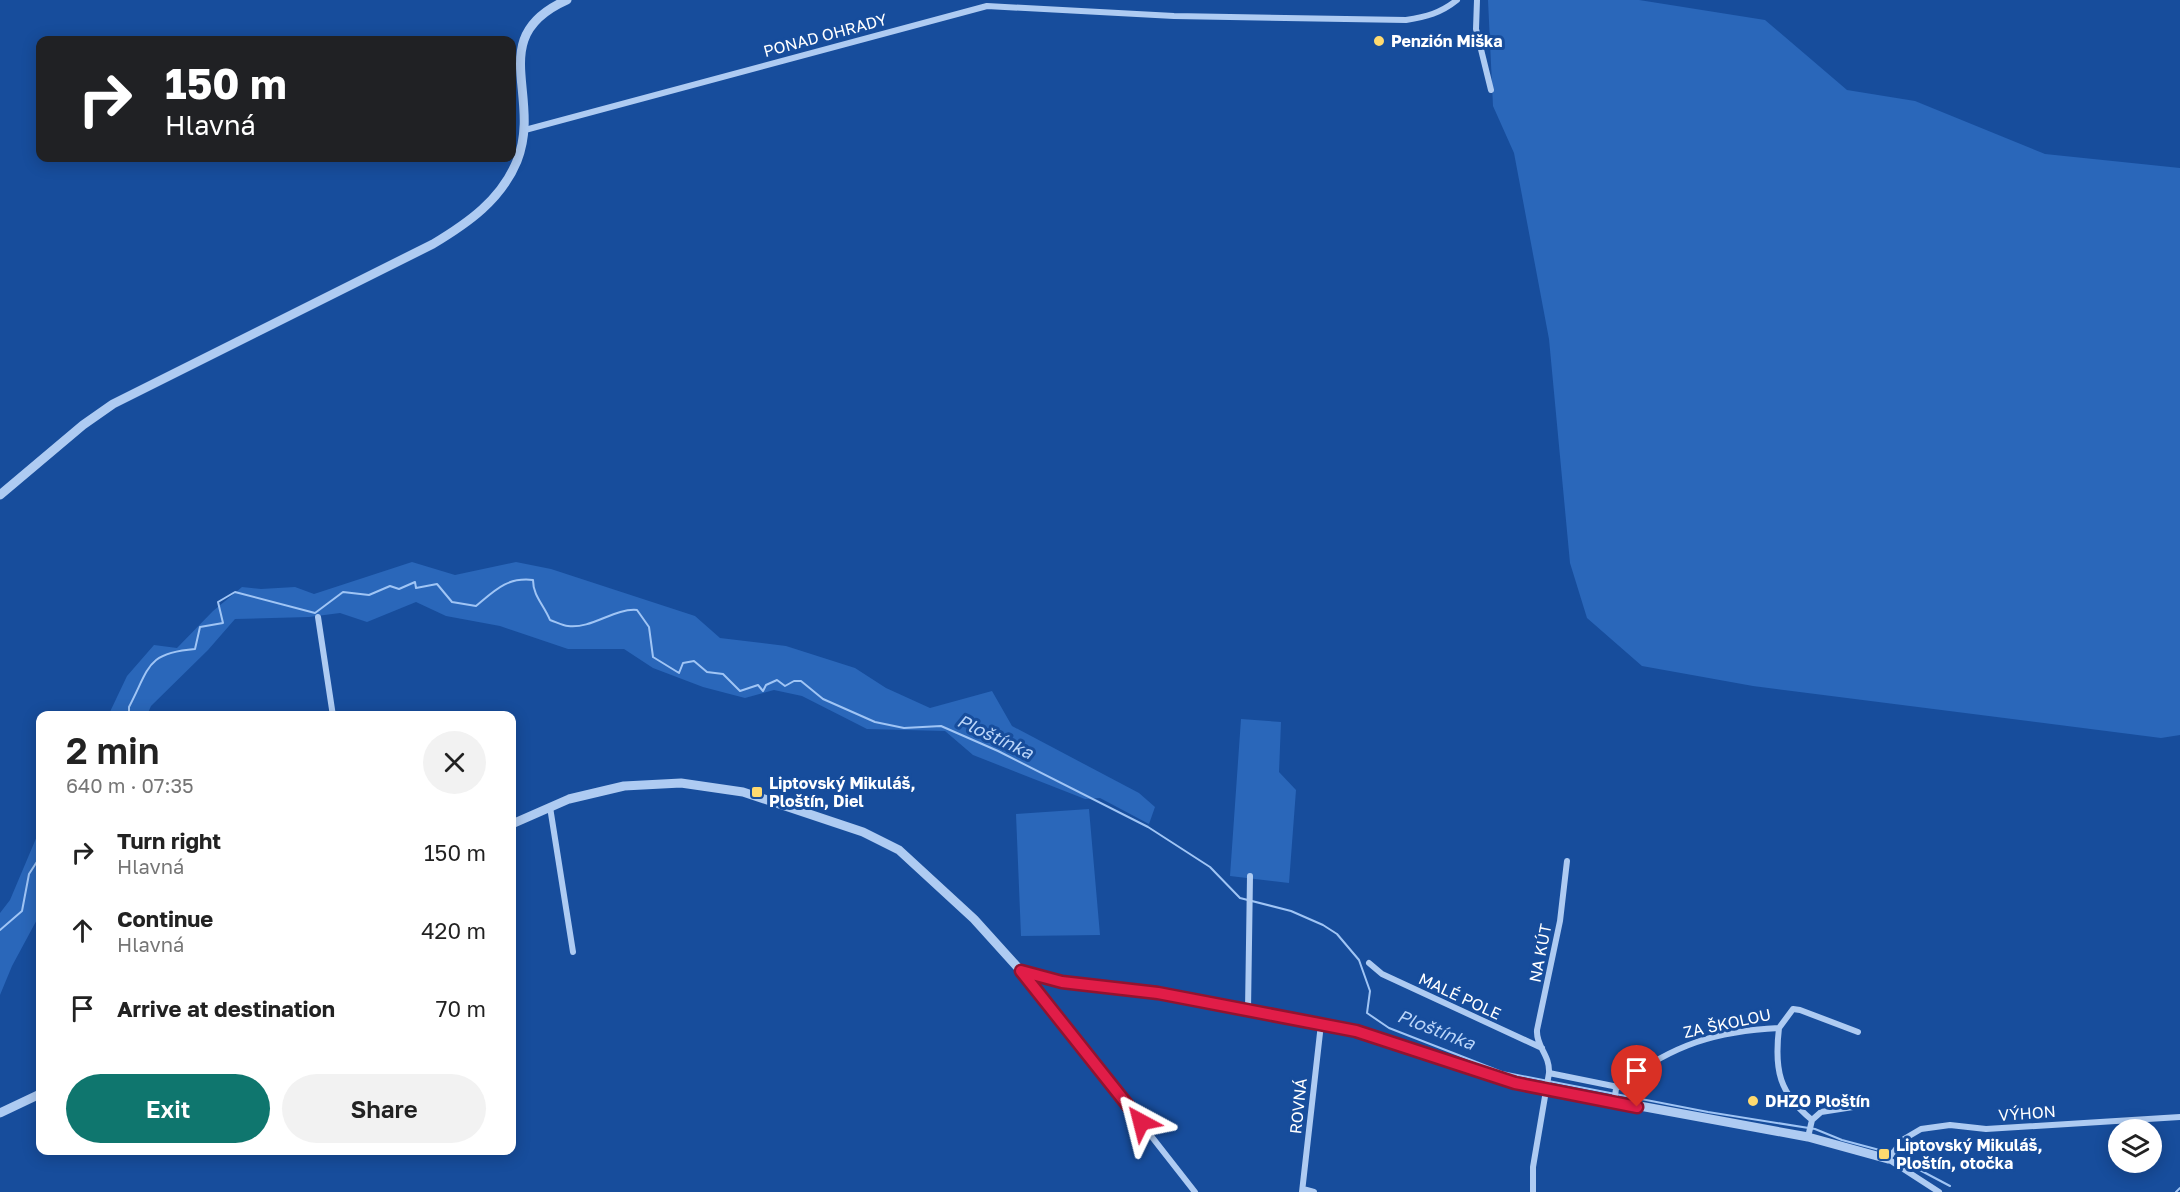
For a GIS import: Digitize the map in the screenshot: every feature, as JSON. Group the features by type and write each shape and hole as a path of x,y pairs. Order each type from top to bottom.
{"street":[{"path":"516,162 525,130 520,52 523,37 538,16 567,0"},
{"name":"PONAD OHRADY","path":"525,130 987,6 1174,16 1406,20 1445,10 1457,0"},
{"path":"1477,0 1476,29 1491,90"},
{"path":"0,495 75,431 113,404 434,244 462,226 484,209 503,186 516,162"},
{"path":"318,617 332,711"},
{"path":"516,822 588,792 665,782 709,785 785,804 863,832 899,850 974,919 1021,971 1195,1192"},
{"path":"550,807 573,952"},
{"name":"NA KÚT","path":"1548,1081 1548,1058 1537,1040 1558,932 1567,861"},
{"path":"1248,1010 1250,876"},
{"name":"MALÉ POLE","path":"1369,963 1382,974 1542,1048"},
{"path":"1021,971 1062,982 1158,993 1356,1031 1515,1083 1548,1081 1617,1088 1614,1100"},
{"name":"ZA ŠKOLOU","path":"1617,1088 1642,1069 1678,1048 1730,1033 1779,1028 1787,1014 1793,1010 1800,1010 1858,1032"},
{"name":"ROVNÁ","path":"1302,1191 1321,1024"},
{"path":"1779,1028 1778,1060 1784,1091 1809,1128"},
{"path":"1548,1081 1560,1092 1809,1128 1884,1157 1939,1192"},
{"path":"1533,1192 1533,1167 1548,1081"},
{"path":"0,1113 36,1096"},
{"path":"1809,1128 1821,1112 1853,1107"},
{"name":"VÝHON","path":"1884,1157 1921,1129 1940,1126 1986,1129 2180,1117"},
{"path":"1302,1191 1314,1192"}],"shaded area":[{"path":"1488,0 1639,0 1765,20 1847,90 1915,101 2045,154 2180,168 2180,735 2161,738 1753,686 1642,666 1587,618 1570,563 1549,339 1514,153 1493,106"},
{"path":"412,562 455,575 516,562 551,569 695,616 720,638 786,646 855,668 886,688 930,708 992,691 1012,726 1139,793 1155,807 1149,824 1100,798 1085,799 973,755 945,731 867,729 802,696 774,690 745,698 703,687 653,668 624,649 568,649 500,626 446,616 416,602 367,622 340,613 309,617 235,619 149,711 110,711 127,676 154,645 177,648 213,611 242,587 261,589 295,587 314,594"},
{"path":"1241,719 1281,722 1279,772 1296,790 1289,883 1230,876"},
{"path":"1089,809 1100,935 1021,936 1016,814"},
{"path":"36,838 36,921 12,966 0,995 0,913 10,900"}],"waterway":[{"name":"Ploštínka","path":"129,711 146,672 152,664 167,654 195,649 200,627 223,623 218,602 235,592 315,613 343,592 369,595 390,586 399,589 415,582 416,588 437,584 452,602 476,606 502,586 516,581 533,580 537,596 550,620 564,625 577,626 620,612 637,610 649,627 653,657 679,673 683,663 694,661 707,672 723,674 740,691 758,685 763,691 766,685 777,680 785,686 794,681 801,681 823,699 875,722 904,728 941,726 998,751 1148,827 1210,867 1240,898 1291,911 1337,934 1359,960 1370,991 1367,1013 1389,1028 1502,1072 1708,1112 1815,1129 1842,1140 1887,1152"},
{"name":"Ploštínka","path":"0,930 22,911 29,874 36,863"},
{"name":"Ploštínka","path":"1897,1158 1950,1186"},
{"name":"Ploštínka","path":"2176,1192 2180,1188"}],"place":[{"name":"Penzión Miška","path":"1379,41"},
{"name":"Liptovský Mikuláš, Ploštín, Diel","path":"757,792"},
{"name":"DHZO Ploštín","path":"1753,1101"},
{"name":"Liptovský Mikuláš, Ploštín, otočka","path":"1884,1154"}],"route":[{"path":"1141,1122 1021,971 1062,982 1158,993 1356,1031 1515,1083 1637,1107"}]}
